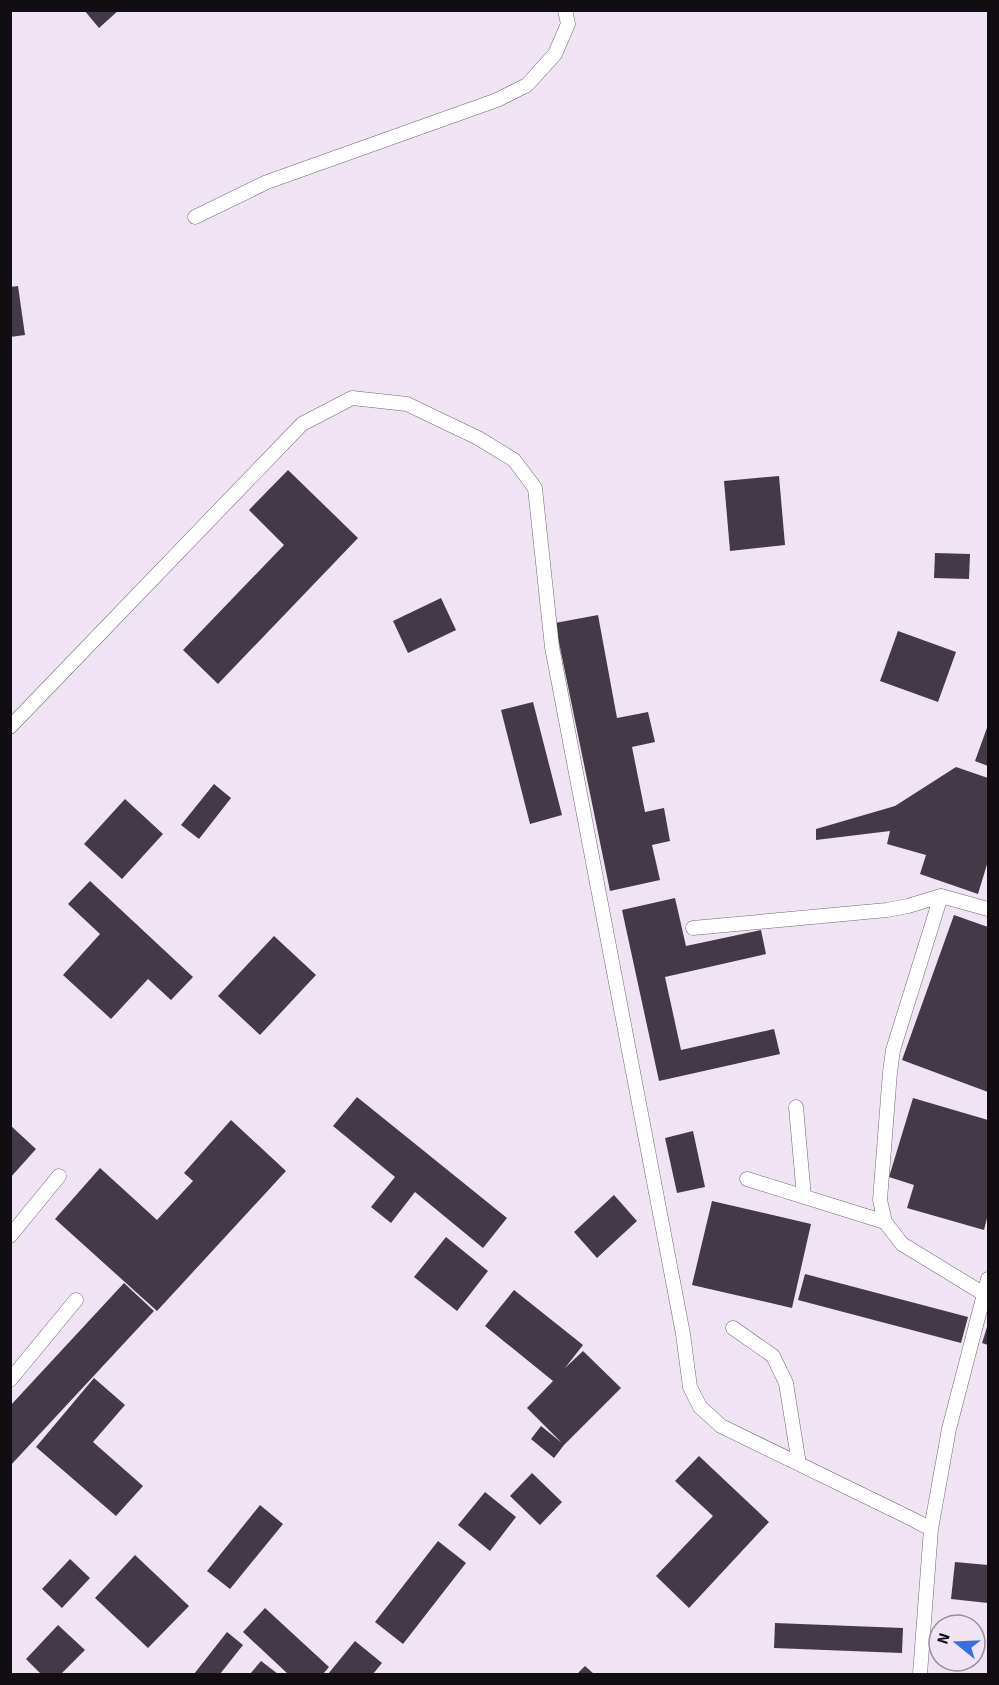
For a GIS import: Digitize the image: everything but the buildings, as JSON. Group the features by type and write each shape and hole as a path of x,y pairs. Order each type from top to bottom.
{"lane":[{"path":"195,217 267,182 497,100 526,85 555,54 568,24 565,10"},
{"path":"10,728 302,424 352,398 407,404 478,438 514,460 535,488 552,647 682,1334 690,1387 700,1407 721,1426 931,1529"},
{"path":"693,928 887,909 908,906 941,896 988,909"},
{"path":"941,896 893,1050 880,1200 885,1222 902,1244 984,1294"},
{"path":"796,1107 804,1197"},
{"path":"10,1236 59,1176"},
{"path":"747,1179 885,1222"},
{"path":"920,1674 931,1529 949,1429 988,1279"},
{"path":"10,1380 76,1300"},
{"path":"733,1328 773,1356 786,1383 799,1464"}]}
